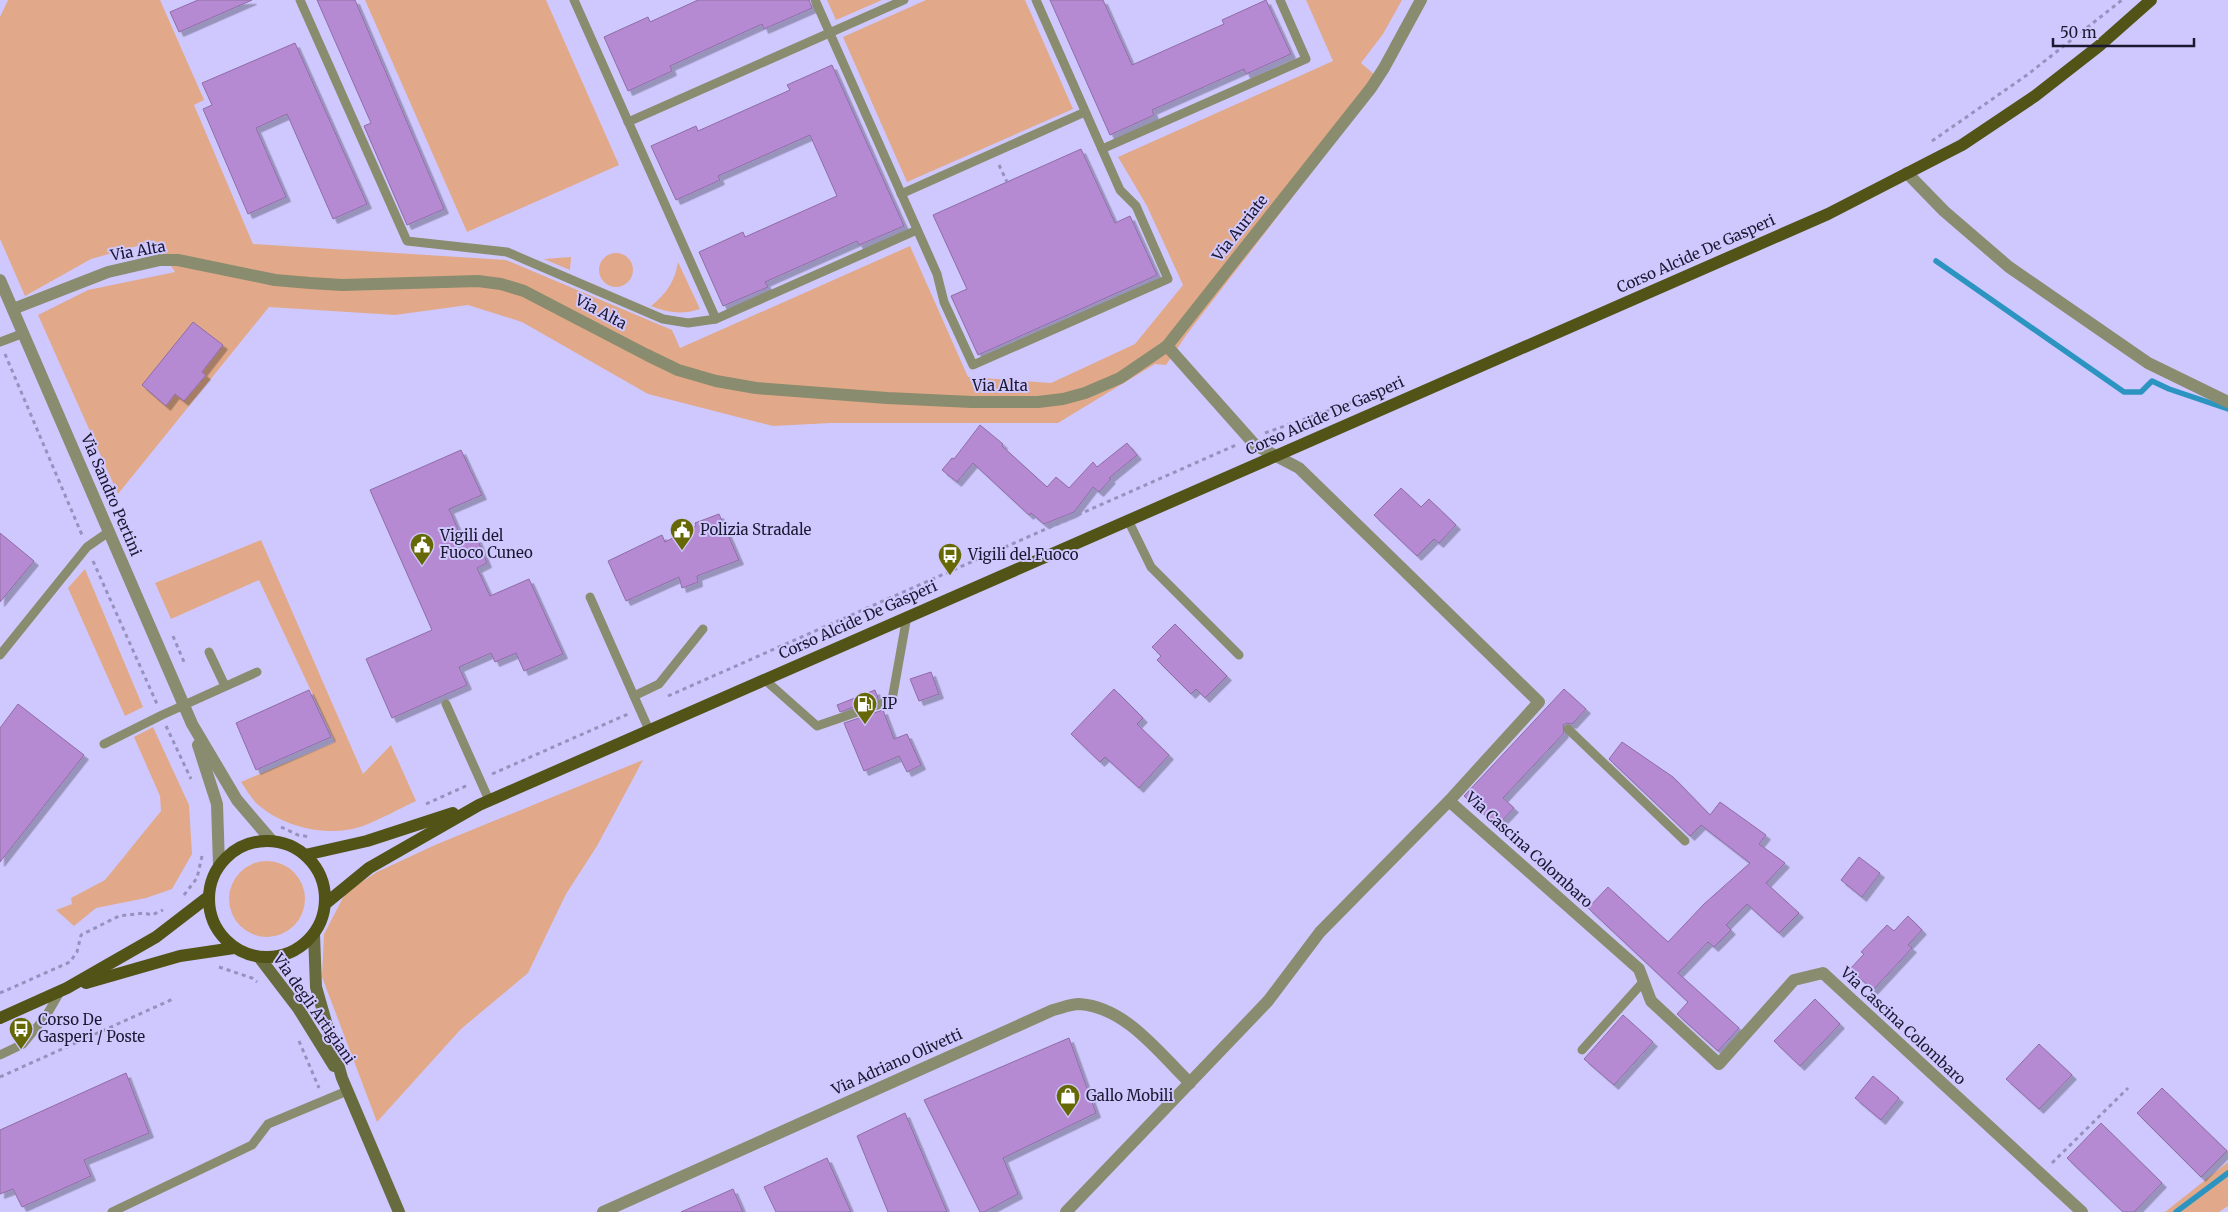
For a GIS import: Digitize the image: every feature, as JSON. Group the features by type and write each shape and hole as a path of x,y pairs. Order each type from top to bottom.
{"main road":[{"name":"Corso Alcide De Gasperi","path":"305,855 367,841 484,802 1828,214 1962,145 2035,96 2100,46 2151,0"},
{"name":"Corso Alcide De Gasperi","path":"325,904 369,868 484,802"},
{"path":"272,841 290,845 305,855 317,869 324,886 325,904 322,920 314,934 303,945 290,953 274,957 259,957 246,954 234,948 220,934 211,916 208,896 211,880 219,865 233,851 252,842 272,841"},
{"path":"0,1018 64,990 156,937 208,896"},
{"name":"Via degli Artigiani","path":"314,934 316,987 345,1085 399,1212"},
{"path":"64,990 180,956 234,948"},
{"name":"Via degli Artigiani","path":"259,957 298,1008 345,1085"}],"street":[{"name":"Via Auriate","path":"1167,346 1371,88 1421,0"},
{"path":"1907,172 1944,211 2009,267 2148,363 2228,402"},
{"name":"Via Alta","path":"13,310 108,272 160,260 178,260 274,280 310,283 376,284 478,280 524,290 678,370 716,381 756,388 972,402 1038,402 1085,393 1120,378 1167,346"},
{"name":"Via Sandro Pertini","path":"0,280 110,531 183,707 237,800 272,841"},
{"path":"1167,346 1255,444 1274,456"},
{"name":"Via Cascina Colombaro","path":"1066,1212 1268,1001 1320,932 1542,705 1300,468 1274,456"},
{"name":"Via Sandro Pertini","path":"192,724 217,804 219,865"},
{"name":"Via Cascina Colombaro","path":"1449,800 1639,969 1651,1001 1719,1064 1794,980 1823,973 2082,1212"},
{"name":"Via Adriano Olivetti","path":"603,1212 1053,1010 1078,1004 1104,1010 1126,1021 1190,1083"}],"lane":[{"path":"300,0 407,241 507,252 663,319 688,323 716,319 917,230"},
{"path":"574,0 716,319"},
{"path":"815,0 937,274 944,302 973,366 1168,279 1136,206 1120,190 1036,0"},
{"path":"628,122 904,0"},
{"path":"1102,149 1306,59 1280,0"},
{"path":"901,194 1086,112"},
{"path":"0,342 24,333"},
{"path":"1128,520 1151,567 1239,655"},
{"path":"0,655 86,546 110,531"},
{"path":"590,597 648,730"},
{"path":"764,679 817,726 892,700 907,616"},
{"path":"634,696 658,684 703,629"},
{"path":"209,652 225,686"},
{"path":"104,744 162,715 258,672"},
{"path":"446,704 480,779 484,802"},
{"path":"1568,729 1685,841"},
{"path":"1582,1050 1644,981"},
{"path":"0,1055 23,1044 64,990"},
{"path":"112,1212 252,1146 268,1124 324,1100 345,1085"}],"path":[{"path":"1926,146 2027,75 2122,0"},
{"path":"993,153 1007,182"},
{"path":"4,351 86,546 194,786"},
{"path":"1270,430 1293,424 1374,394"},
{"path":"664,698 1235,445"},
{"path":"169,628 185,663"},
{"path":"417,807 639,708"},
{"path":"274,823 298,835 317,838"},
{"path":"182,897 197,878 204,848"},
{"path":"0,993 70,962 77,952 81,935 119,916 144,913 152,915 169,907"},
{"path":"144,913 156,937"},
{"path":"218,967 252,978 259,984"},
{"path":"0,1077 173,999"},
{"path":"297,1037 324,1100"},
{"path":"2040,1174 2128,1088"}],"shaded area":[{"path":"8,0 160,0 204,100 194,105 253,244 506,260 672,330 680,348 910,246 968,377 1051,383 1135,344 1183,285 1147,206 1118,157 1333,61 1306,0 1402,0 1383,34 1361,63 1382,81 1187,334 1166,365 1155,364 1058,423 831,423 773,426 648,394 522,322 468,305 395,315 269,307 118,494 38,315 88,290 175,272 155,241 91,259 25,296 0,239 0,17"},
{"path":"365,0 546,0 619,165 467,232"},
{"path":"827,0 882,0 836,20"},
{"path":"926,0 1025,0 1073,109 907,182 843,37"},
{"path":"616,253 623,254 628,258 632,263 632,277 628,282 623,286 616,287 609,286 604,282 600,277 599,270 600,263 604,258 609,254"},
{"path":"571,257 570,270 544,259"},
{"path":"678,262 700,309 675,312 651,306 669,286 675,275"},
{"path":"261,540 363,774 391,745 416,801 363,826 336,831 322,831 294,825 280,819 257,804 241,782 335,742 259,580 171,619 155,583"},
{"path":"85,569 143,707 125,716 68,588"},
{"path":"153,727 189,805 192,854 172,889 146,898 96,908 74,926 56,910 72,904 71,898 105,880 161,811 160,796 134,737"},
{"path":"643,760 597,846 566,894 528,973 461,1029 377,1122 322,977 324,934 346,892 377,872 435,845"},
{"path":"267,861 281,864 294,872 302,885 305,899 302,913 294,926 281,934 267,937 253,934 240,926 232,913 229,899 232,885 240,872 253,864"},
{"path":"2228,1162 2228,1206 2219,1212 2165,1212"}],"building":[{"path":"198,0 252,0 179,32 170,12"},
{"path":"317,0 355,0 444,209 407,225 364,126 371,123"},
{"path":"698,0 809,0 812,8 764,29 762,24 670,66 672,71 628,91 604,37 648,17 650,22"},
{"path":"1050,0 1103,0 1132,65 1224,24 1222,20 1266,0 1291,54 1246,74 1244,69 1152,110 1154,115 1110,135"},
{"path":"295,43 367,204 333,219 287,114 256,128 286,197 248,214 203,109 212,105 202,83"},
{"path":"832,65 904,226 859,245 857,241 765,282 768,287 723,306 699,252 743,232 745,237 837,196 810,135 718,176 720,180 676,200 651,146 696,126 698,131 790,90 787,85"},
{"path":"1081,149 1115,223 1130,216 1157,275 978,355 951,296 967,289 933,215"},
{"path":"193,322 223,345 202,372 206,375 184,401 175,394 166,406 142,385"},
{"path":"980,425 1003,444 1002,446 1047,487 1056,477 1069,488 1093,462 1097,467 1127,443 1137,455 1109,478 1111,479 1099,492 1093,487 1074,512 1044,524 1031,513 1029,515 973,463 957,482 942,470 952,458 954,459"},
{"path":"461,450 482,495 449,509 464,543 477,538 487,563 477,568 490,596 529,579 563,654 524,671 516,653 495,662 491,653 459,667 467,685 392,718 366,659 432,630 370,490"},
{"path":"1401,488 1421,507 1429,499 1456,525 1439,543 1434,539 1417,556 1374,515"},
{"name":"Polizia Stradale","path":"719,514 739,560 697,576 698,582 682,588 679,577 626,601 608,561 662,535 665,542 696,526 695,523"},
{"path":"0,533 34,561 0,602"},
{"path":"1175,624 1227,676 1205,698 1196,689 1191,694 1157,660 1161,656 1152,647"},
{"path":"931,672 939,694 919,701 910,679"},
{"path":"1114,689 1143,718 1137,724 1169,755 1139,788 1105,757 1100,762 1071,734"},
{"path":"1564,689 1586,709 1572,724 1567,723 1563,725 1564,733 1503,798 1514,808 1497,826 1464,796"},
{"path":"309,690 331,737 256,770 236,723"},
{"path":"875,690 878,698 840,712 837,705"},
{"path":"18,704 84,755 0,862 0,728"},
{"path":"883,710 894,739 907,734 921,765 907,772 899,756 864,771 844,723"},
{"path":"1622,742 1673,777 1710,815 1720,802 1766,835 1759,844 1785,863 1766,883 1799,913 1779,933 1747,904 1726,925 1731,930 1714,947 1708,942 1678,973 1739,1028 1718,1051 1677,1014 1688,1002 1588,908 1608,887 1668,942 1704,904 1750,863 1701,825 1690,836 1609,759"},
{"path":"1859,857 1880,873 1862,897 1841,880"},
{"path":"1908,916 1922,930 1908,945 1912,948 1873,990 1850,969 1864,954 1861,952 1887,925 1894,931"},
{"path":"1815,999 1840,1024 1800,1066 1774,1041"},
{"path":"1623,1015 1653,1042 1614,1085 1584,1059"},
{"path":"1069,1038 1096,1113 1003,1158 1018,1194 984,1212 980,1212 924,1100"},
{"path":"2039,1044 2072,1075 2039,1109 2006,1079"},
{"path":"126,1073 149,1133 84,1160 91,1176 22,1207 13,1189 0,1194 0,1130"},
{"path":"1873,1076 1899,1098 1881,1120 1855,1098"},
{"path":"2162,1088 2227,1151 2201,1177 2137,1113"},
{"path":"905,1113 947,1212 888,1212 857,1136"},
{"path":"2101,1123 2162,1183 2134,1212 2123,1212 2067,1158"},
{"path":"827,1158 851,1212 776,1212 764,1187"},
{"path":"733,1189 743,1212 681,1212"}],"waterway":[{"path":"1936,261 2124,392 2141,392 2152,381 2169,389 2228,409"},
{"path":"2176,1212 2228,1173"}],"place":[{"name":"Polizia Stradale","path":"682,551"},
{"name":"Vigili del Fuoco Cuneo","path":"422,566"},
{"name":"Vigili del Fuoco","path":"950,576"},
{"name":"IP","path":"865,725"},
{"name":"Corso De Gasperi / Poste","path":"21,1050"},
{"name":"Gallo Mobili","path":"1068,1117"}]}
